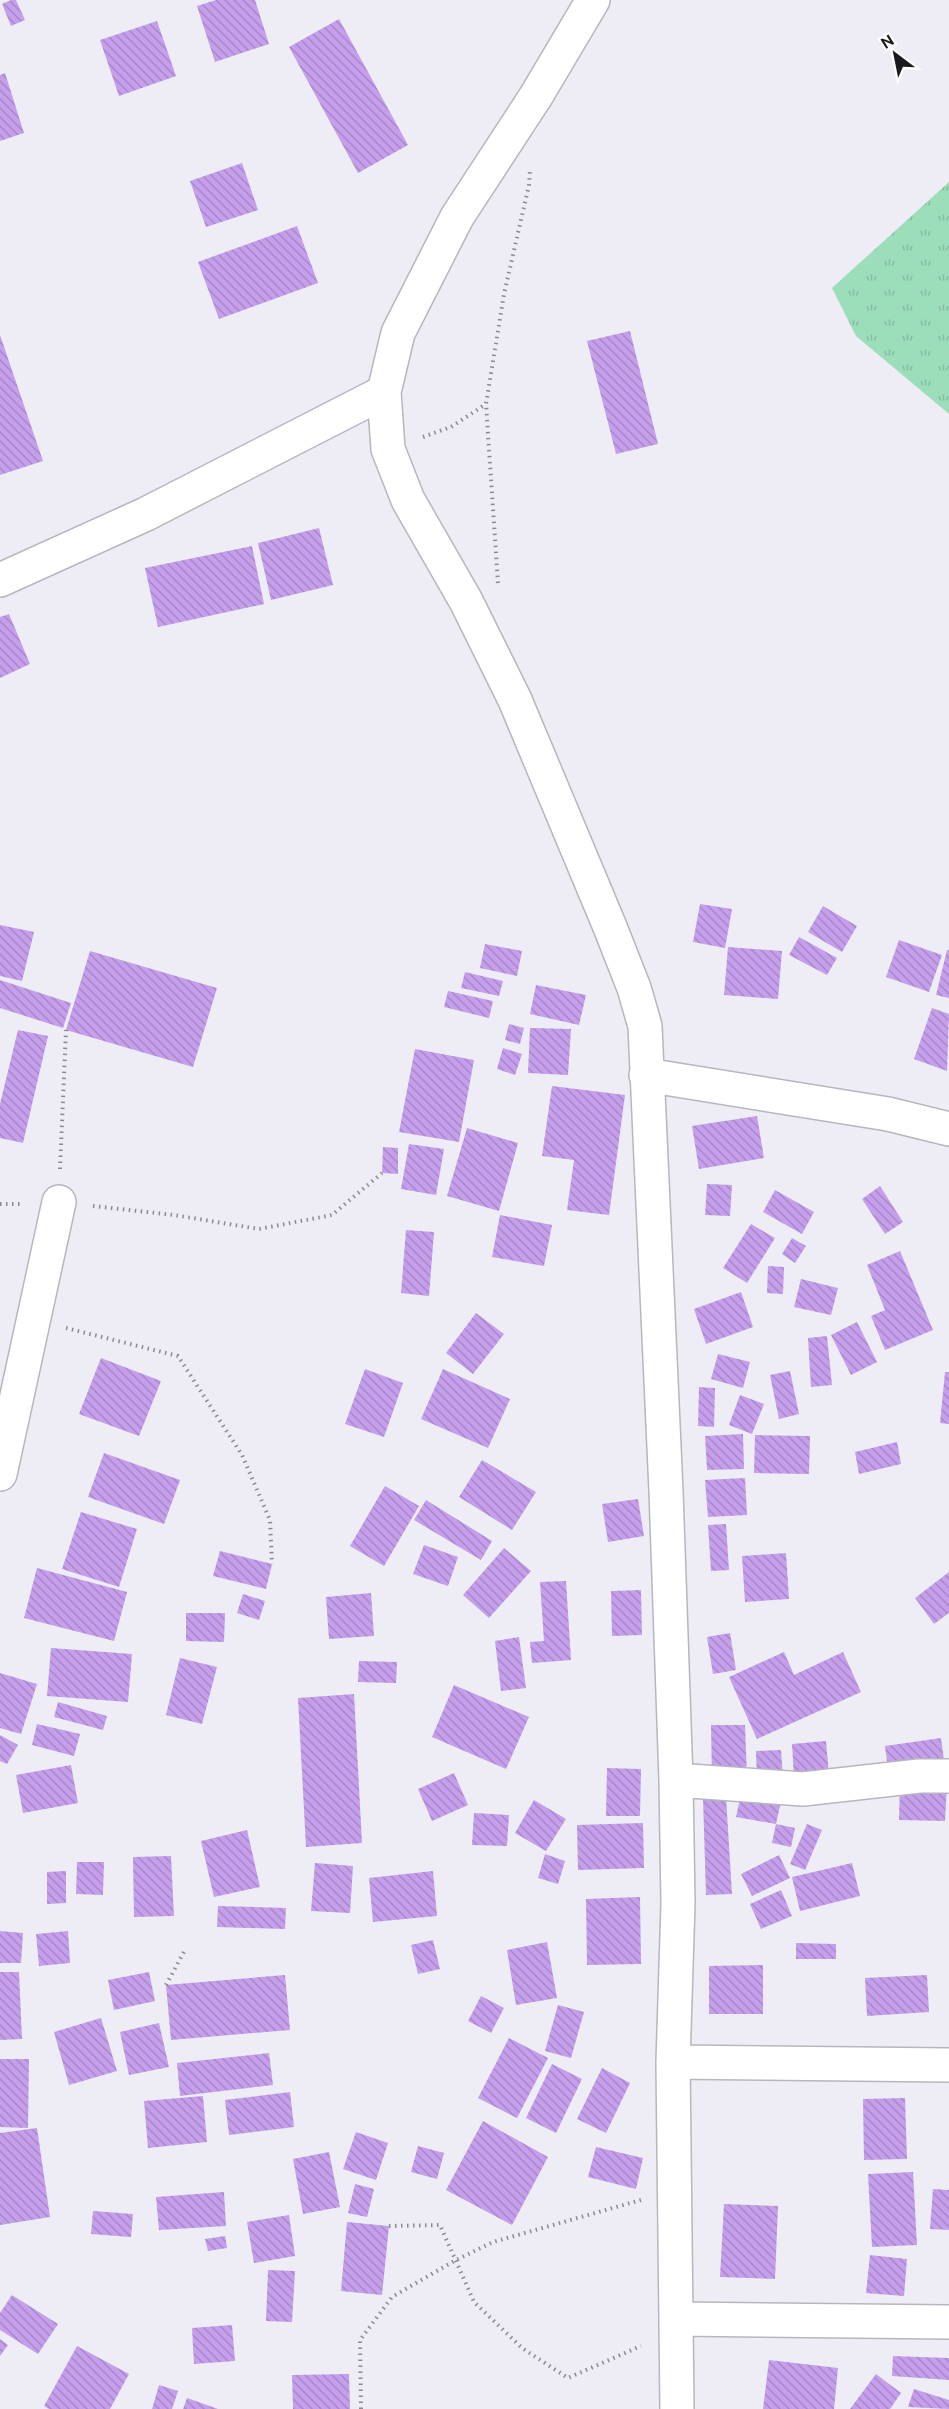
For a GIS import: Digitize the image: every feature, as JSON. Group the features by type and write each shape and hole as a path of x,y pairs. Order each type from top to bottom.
{"street":[{"path":"592,0 536,96 457,217 398,333 384,392 388,449 408,500 466,601 515,700 610,927 634,988 645,1026 666,1479 676,1780 678,1902 673,2062 677,2409"},
{"path":"0,580 146,514 384,392"},
{"path":"646,1075 876,1112 949,1129"},
{"path":"0,1474 59,1202"},
{"path":"0,1350 21,1375"},
{"path":"676,1780 803,1789 919,1776 949,1776"},
{"path":"673,2062 949,2065"},
{"path":"677,2319 949,2322"}],"path":[{"path":"498,585 486,404 504,294 529,185 531,163"},
{"path":"388,449 452,427 486,404"},
{"path":"66,1030 59,1202 174,1215 259,1229 332,1215 382,1173"},
{"path":"33,1321 178,1356 242,1455 270,1520 272,1564"},
{"path":"166,1985 184,1950"},
{"path":"361,2409 360,2340 392,2297 456,2260 493,2242 676,2190"},
{"path":"389,2226 440,2225 474,2302 522,2348 568,2378 636,2350 677,2319"}],"green space":[{"path":"949,182 949,414 856,336 832,288"}],"building":[{"path":"16,0 25,20 11,26 2,4"},
{"path":"216,0 255,0 269,44 215,62 197,6"},
{"path":"339,19 408,145 358,173 289,47"},
{"path":"157,21 176,76 119,96 100,40"},
{"path":"5,73 24,133 0,141 0,75"},
{"path":"242,163 258,210 206,227 190,181"},
{"path":"297,226 318,283 219,319 198,262"},
{"path":"630,331 658,444 616,454 587,341"},
{"path":"0,335 43,461 0,475"},
{"path":"319,528 333,585 271,600 258,543"},
{"path":"252,546 264,604 158,627 145,568"},
{"path":"9,614 30,664 0,678 0,617"},
{"path":"700,904 732,909 725,948 693,942"},
{"path":"823,906 857,926 842,952 808,932"},
{"path":"0,925 34,932 22,981 0,976"},
{"path":"799,937 837,958 827,975 789,955"},
{"path":"899,940 942,955 929,992 886,977"},
{"path":"485,944 522,951 517,976 480,968"},
{"path":"728,947 782,951 778,999 724,995"},
{"path":"947,950 949,950 949,998 936,995"},
{"path":"90,951 217,988 193,1067 66,1030"},
{"path":"465,972 503,981 499,996 461,988"},
{"path":"0,980 71,1003 63,1028 0,1008"},
{"path":"536,985 586,995 579,1025 530,1014"},
{"path":"448,991 493,1001 489,1018 444,1007"},
{"path":"932,1008 949,1014 947,1071 914,1059"},
{"path":"509,1024 524,1028 520,1044 505,1040"},
{"path":"530,1028 571,1029 568,1075 528,1073"},
{"path":"18,1030 48,1036 23,1143 0,1138 0,1104"},
{"path":"503,1048 522,1054 515,1075 497,1069"},
{"path":"415,1049 474,1060 459,1142 399,1132"},
{"path":"552,1086 625,1095 609,1215 567,1210 574,1160 542,1156"},
{"path":"757,1116 764,1158 699,1169 692,1126"},
{"path":"467,1128 518,1143 499,1211 447,1196"},
{"path":"409,1144 444,1149 436,1195 401,1189"},
{"path":"383,1147 398,1148 398,1174 382,1173"},
{"path":"707,1184 732,1185 730,1216 705,1215"},
{"path":"880,1186 903,1222 885,1234 862,1199"},
{"path":"775,1190 814,1212 802,1234 763,1212"},
{"path":"500,1215 552,1225 544,1266 492,1257"},
{"path":"751,1224 775,1238 747,1283 723,1268"},
{"path":"406,1230 434,1232 429,1296 401,1293"},
{"path":"792,1238 806,1246 795,1263 782,1254"},
{"path":"900,1251 933,1330 885,1350 871,1316 885,1310 867,1265"},
{"path":"768,1266 784,1267 783,1294 767,1293"},
{"path":"801,1279 838,1288 831,1315 794,1307"},
{"path":"741,1292 753,1327 706,1344 694,1309"},
{"path":"476,1313 504,1334 473,1374 446,1353"},
{"path":"857,1322 877,1362 851,1375 831,1335"},
{"path":"827,1336 832,1385 811,1387 808,1338"},
{"path":"718,1354 750,1362 743,1388 711,1379"},
{"path":"101,1358 161,1381 139,1436 79,1414"},
{"path":"365,1369 403,1383 384,1437 345,1424"},
{"path":"443,1369 510,1399 488,1448 421,1419"},
{"path":"790,1371 799,1414 779,1419 770,1375"},
{"path":"945,1372 949,1372 949,1424 940,1423"},
{"path":"699,1387 715,1388 714,1427 698,1426"},
{"path":"740,1395 764,1404 752,1434 729,1425"},
{"path":"743,1434 744,1469 707,1470 705,1436"},
{"path":"755,1435 810,1436 809,1474 754,1473"},
{"path":"897,1442 901,1464 859,1474 855,1452"},
{"path":"104,1453 180,1480 164,1524 88,1497"},
{"path":"482,1460 536,1492 512,1530 459,1497"},
{"path":"745,1478 747,1515 708,1517 705,1480"},
{"path":"385,1486 419,1506 384,1566 350,1546"},
{"path":"638,1499 644,1536 608,1542 602,1504"},
{"path":"426,1500 492,1541 481,1560 414,1520"},
{"path":"81,1512 137,1529 119,1587 62,1569"},
{"path":"726,1524 729,1570 711,1571 708,1525"},
{"path":"424,1545 458,1557 448,1586 413,1574"},
{"path":"504,1548 531,1571 489,1618 463,1595"},
{"path":"220,1551 272,1564 266,1589 213,1576"},
{"path":"786,1553 789,1599 745,1602 742,1556"},
{"path":"37,1568 127,1592 114,1641 24,1618"},
{"path":"949,1572 949,1613 934,1624 915,1598"},
{"path":"566,1581 571,1660 532,1663 530,1642 544,1641 540,1582"},
{"path":"641,1590 642,1635 612,1636 611,1591"},
{"path":"371,1593 374,1636 329,1639 326,1597"},
{"path":"243,1594 265,1601 259,1620 237,1613"},
{"path":"186,1613 225,1613 224,1642 186,1641"},
{"path":"730,1633 736,1670 713,1674 707,1637"},
{"path":"519,1637 526,1688 501,1691 495,1641"},
{"path":"51,1648 132,1654 128,1702 47,1696"},
{"path":"784,1652 794,1675 843,1652 861,1692 757,1739 729,1677"},
{"path":"180,1658 217,1667 202,1724 166,1715"},
{"path":"359,1661 397,1662 396,1683 358,1682"},
{"path":"0,1673 37,1684 21,1734 0,1728"},
{"path":"454,1685 529,1717 506,1769 432,1737"},
{"path":"354,1694 362,1843 306,1847 298,1698"},
{"path":"58,1702 107,1716 103,1730 54,1717"},
{"path":"37,1724 80,1734 74,1756 32,1745"},
{"path":"711,1725 745,1725 747,1778 712,1779"},
{"path":"0,1735 18,1745 7,1764 0,1761"},
{"path":"941,1738 944,1760 888,1769 885,1746"},
{"path":"826,1741 829,1775 794,1778 792,1744"},
{"path":"781,1750 783,1779 757,1780 756,1751"},
{"path":"71,1765 78,1803 23,1813 16,1775"},
{"path":"607,1768 641,1769 640,1816 606,1816"},
{"path":"454,1773 468,1805 432,1821 418,1789"},
{"path":"900,1783 947,1785 945,1821 899,1820"},
{"path":"742,1789 782,1797 776,1824 736,1817"},
{"path":"726,1797 732,1894 706,1895 703,1798"},
{"path":"534,1800 566,1819 546,1851 515,1833"},
{"path":"474,1813 509,1815 507,1846 472,1845"},
{"path":"643,1823 644,1868 578,1870 577,1825"},
{"path":"776,1824 795,1828 791,1847 772,1843"},
{"path":"807,1824 822,1830 805,1870 790,1864"},
{"path":"247,1830 260,1887 214,1897 201,1841"},
{"path":"545,1854 565,1861 558,1884 538,1878"},
{"path":"779,1855 790,1878 752,1896 741,1874"},
{"path":"171,1856 174,1916 134,1917 133,1857"},
{"path":"77,1862 104,1862 103,1895 76,1894"},
{"path":"315,1863 353,1866 350,1913 311,1911"},
{"path":"852,1863 860,1896 800,1911 792,1877"},
{"path":"66,1871 66,1903 47,1904 47,1872"},
{"path":"433,1871 437,1916 373,1922 369,1878"},
{"path":"781,1890 792,1916 761,1929 750,1904"},
{"path":"640,1897 641,1964 587,1965 586,1899"},
{"path":"218,1906 286,1908 285,1929 217,1927"},
{"path":"0,1931 23,1933 21,1963 0,1963"},
{"path":"68,1931 70,1963 39,1966 36,1934"},
{"path":"433,1940 440,1969 418,1974 411,1945"},
{"path":"547,1942 557,1998 516,2005 507,1950"},
{"path":"796,1943 836,1944 836,1959 796,1959"},
{"path":"763,1965 763,2014 709,2014 709,1966"},
{"path":"0,1972 19,1972 22,2039 0,2040"},
{"path":"149,1972 155,2001 114,2010 108,1980"},
{"path":"285,1975 290,2030 171,2040 166,1985"},
{"path":"927,1975 929,2012 867,2016 865,1978"},
{"path":"481,1996 504,2008 491,2033 468,2021"},
{"path":"558,2005 584,2012 571,2058 545,2051"},
{"path":"101,2018 117,2071 69,2085 54,2032"},
{"path":"159,2023 169,2067 129,2075 120,2032"},
{"path":"509,2038 548,2058 517,2118 478,2098"},
{"path":"269,2053 273,2085 180,2096 177,2063"},
{"path":"0,2059 29,2059 28,2128 0,2127"},
{"path":"552,2064 582,2079 556,2133 526,2118"},
{"path":"602,2068 630,2083 606,2133 577,2119"},
{"path":"290,2092 294,2127 229,2135 225,2100"},
{"path":"203,2096 207,2142 148,2148 144,2101"},
{"path":"905,2098 907,2159 864,2160 863,2099"},
{"path":"483,2121 548,2157 512,2225 446,2190"},
{"path":"37,2128 50,2217 0,2225 0,2133"},
{"path":"356,2132 388,2143 376,2180 343,2169"},
{"path":"418,2146 444,2153 437,2179 411,2172"},
{"path":"596,2147 643,2158 636,2189 588,2177"},
{"path":"329,2152 340,2207 303,2214 293,2159"},
{"path":"913,2172 917,2245 872,2247 868,2174"},
{"path":"355,2184 374,2189 367,2217 348,2213"},
{"path":"933,2189 949,2190 949,2230 930,2229"},
{"path":"224,2192 226,2226 159,2230 156,2197"},
{"path":"724,2204 778,2206 775,2279 720,2277"},
{"path":"93,2211 133,2214 131,2237 91,2234"},
{"path":"289,2215 295,2256 254,2263 247,2222"},
{"path":"347,2222 389,2226 382,2295 341,2291"},
{"path":"225,2236 227,2248 208,2251 205,2239"},
{"path":"870,2255 907,2259 904,2296 866,2293"},
{"path":"268,2270 295,2271 292,2322 266,2321"},
{"path":"12,2295 58,2324 38,2354 0,2330 0,2313"},
{"path":"232,2325 235,2361 194,2364 192,2328"},
{"path":"0,2339 8,2345 0,2356"},
{"path":"77,2346 129,2374 110,2409 49,2409 44,2406"},
{"path":"893,2356 949,2358 949,2380 892,2376"},
{"path":"769,2360 838,2368 834,2409 763,2409"},
{"path":"349,2374 350,2409 293,2409 292,2375"},
{"path":"876,2374 901,2393 890,2409 850,2409"},
{"path":"159,2385 178,2391 172,2409 152,2409"},
{"path":"914,2389 949,2400 949,2409 908,2407"},
{"path":"187,2398 218,2409 183,2409"}]}
